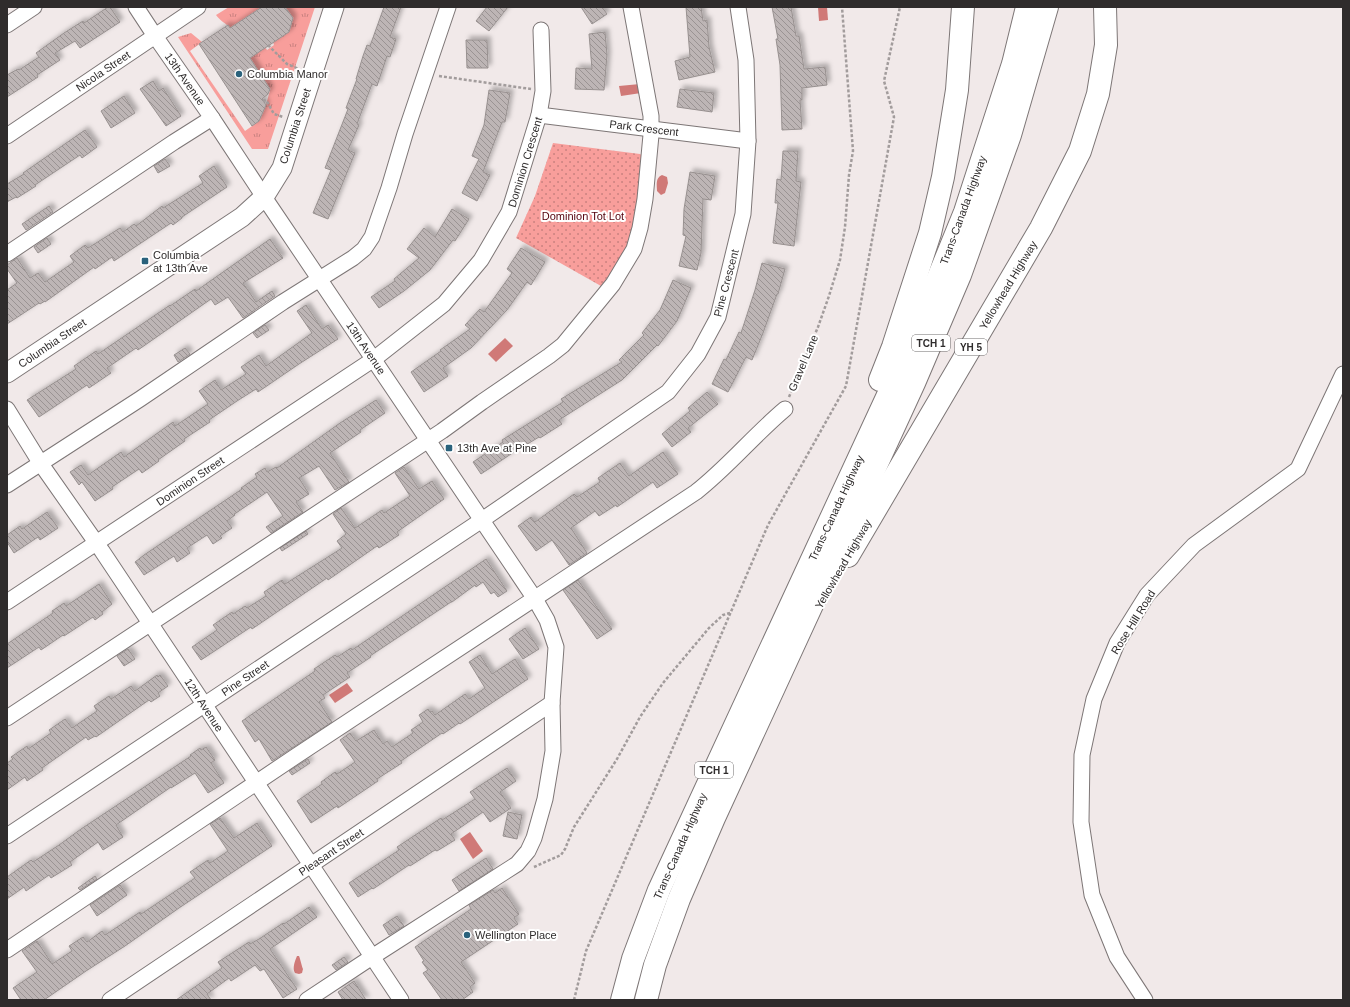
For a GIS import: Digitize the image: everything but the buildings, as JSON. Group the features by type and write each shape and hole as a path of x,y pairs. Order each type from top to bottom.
{"highway":[{"path":"819,544 893,346 930,234 943,177 957,90 963,7"},
{"name":"Trans-Canada Highway","path":"622,1000 633,959 659,890 908,354 965,212 1013,64 1027,7"},
{"name":"Trans-Canada Highway","path":"646,1000 655,965 682,892 717,811 914,383 960,275 1010,135 1047,7"},
{"name":"Yellowhead Highway","path":"783,667 1042,228 1080,151 1098,94 1106,45 1105,7"}],"main road":[{"name":"Columbia Street","path":"7,373 242,217 264,197 282,168 334,7"}],"street":[{"path":"7,25 34,7"},
{"name":"13th Avenue","path":"136,7 535,598 547,620 556,647 552,703 553,751 545,799 534,838 528,851 517,864 308,1000"},
{"name":"Nicola Street","path":"7,136 198,7"},
{"path":"7,485 41,464 364,249 372,237 448,7"},
{"path":"7,718 428,440 549,356 562,345 613,284 634,249 640,228 645,199 651,116 631,7"},
{"name":"Pine Crescent","path":"482,520 668,392 698,354 718,317 743,214 748,141 746,60 738,7"},
{"name":"Dominion Crescent","path":"374,359 444,304 482,260 509,212 539,115 543,91 542,30"},
{"name":"Park Crescent","path":"539,115 748,141"},
{"path":"7,254 212,118"},
{"name":"Dominion Street","path":"7,602 374,359"},
{"name":"Rose Hill Road","path":"1145,1000 1117,957 1092,895 1081,822 1082,755 1094,699 1117,643 1147,595 1194,545 1298,468 1343,374"},
{"path":"7,950 696,492 713,479 764,426 785,409"},
{"name":"12th Avenue","path":"7,410 41,464 96,543 401,1000"},
{"name":"Pine Street","path":"7,836 482,520"},
{"name":"Pleasant Street","path":"110,1000 552,703"}],"path":[{"name":"Gravel Lane","path":"785,409 829,296 840,260 845,227 849,175 853,151 842,7"},
{"path":"574,1000 586,951 768,525 846,386 894,116 884,81 900,7"},
{"path":"268,45 287,64 312,75"},
{"path":"425,74 543,91"},
{"path":"263,101 266,100 274,114 297,122"},
{"path":"533,867 561,855 574,827 617,759 640,717 663,682 710,628 723,615 730,613"}],"green space":[{"path":"229,7 262,7 230,28 216,15"},
{"path":"285,7 315,7 268,149 252,149 178,37 191,33 202,42 190,51 245,131 259,121 264,110 262,107 266,105 270,90 250,58 265,47 267,50 274,45 273,42 293,18"},
{"name":"Dominion Tot Lot","path":"553,143 640,154 643,156 633,237 618,264 601,286 516,238 535,196"}],"shaded area":[{"path":"818,7 827,7 828,20 819,21"},
{"path":"640,84 641,93 621,96 619,86"},
{"path":"662,175 667,177 668,183 665,193 661,195 657,191 657,180"},
{"path":"505,338 513,346 496,362 488,354"},
{"path":"347,683 353,691 335,703 329,695"},
{"path":"470,832 483,851 473,859 460,839"},
{"path":"297,956 299,956 303,969 302,973 299,974 295,973 294,969"}],"place":[{"name":"Columbia Manor","path":"239,74"},
{"name":"Columbia at 13th Ave","path":"145,261"},
{"name":"13th Ave at Pine","path":"449,448"},
{"name":"Wellington Place","path":"467,935"}]}
